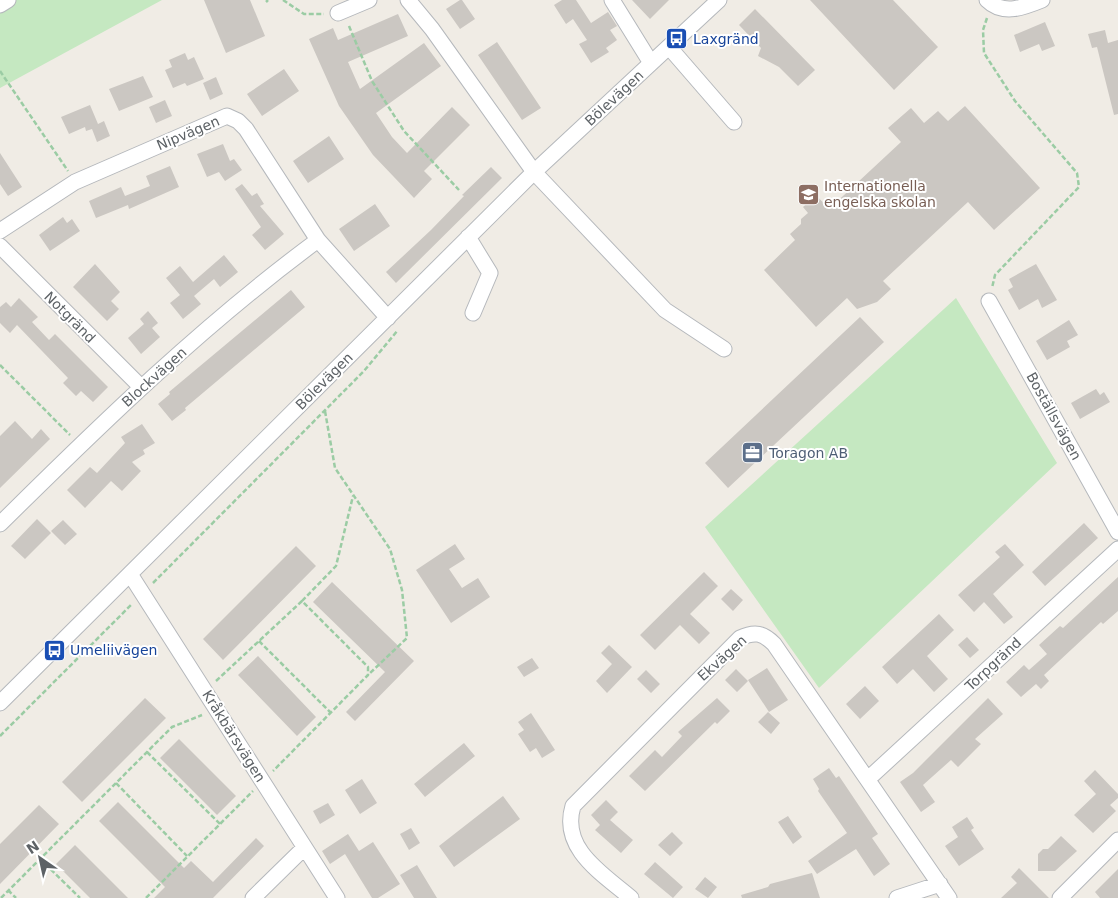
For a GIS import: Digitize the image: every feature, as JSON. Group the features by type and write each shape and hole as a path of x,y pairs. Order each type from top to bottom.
{"street":[{"path":"0,5 8,0"},
{"path":"338,13 369,0"},
{"path":"408,0 432,29 534,172 665,310 724,349"},
{"name":"Bölevägen","path":"612,0 651,63"},
{"name":"Bölevägen","path":"0,703 534,172 720,0"},
{"path":"990,3 1007,10 1042,0"},
{"path":"669,47 734,122"},
{"name":"Nipvägen","path":"0,230 75,182 227,116 238,121 246,129 318,240 388,318"},
{"path":"468,237 490,273 473,314"},
{"name":"Blockvägen","path":"0,524 141,387 282,267 318,240"},
{"name":"Notgränd","path":"0,246 141,387"},
{"name":"Boställsvägen","path":"989,301 1118,532"},
{"name":"Torpgränd","path":"868,779 1118,549"},
{"name":"Kråkbärsvägen","path":"130,574 337,898"},
{"name":"Ekvägen","path":"631,898 582,855 576,846 570,818 573,806 740,638 760,633 774,644 950,898"},
{"path":"1060,898 1118,840"},
{"path":"254,898 304,848"},
{"path":"897,898 940,884"}],"path":[{"path":"283,0 304,14 338,13"},
{"path":"989,301 995,275 1079,187 1077,173 1015,101 984,53 983,30 990,3"},
{"path":"349,26 372,80 404,131 459,190"},
{"path":"0,71 75,182"},
{"path":"0,736 364,372 403,325"},
{"path":"0,365 80,445"},
{"path":"146,898 407,638 402,590 390,549 335,468 325,411"},
{"path":"206,691 302,601 336,566 353,496"},
{"path":"302,601 368,667 368,675"},
{"path":"259,641 331,713"},
{"path":"1,898 172,727 217,709"},
{"path":"147,752 220,824"},
{"path":"116,783 188,856"},
{"path":"40,859 80,898"},
{"path":"8,890 16,898"}],"green space":[{"path":"0,0 162,0 0,88"},
{"path":"956,298 1057,463 819,688 705,527"}],"building":[{"path":"204,0 250,0 265,36 226,53"},
{"path":"462,0 475,19 460,29 446,9"},
{"path":"562,0 576,0 591,23 608,12 617,26 610,30 617,40 606,48 609,52 591,63 579,44 587,40 573,19 566,24 554,5"},
{"path":"632,0 669,0 650,19"},
{"path":"810,0 893,0 938,47 894,90"},
{"path":"755,9 815,70 798,86 779,67 758,56 761,48 739,25"},
{"path":"398,14 408,36 348,62 360,89 424,43 441,66 376,113 392,137 407,153 452,107 470,125 424,171 432,179 414,198 373,155 339,106 309,39 333,28 338,40"},
{"path":"1045,22 1055,46 1042,51 1039,44 1020,52 1014,35"},
{"path":"1105,30 1108,43 1118,40 1118,114 1114,115 1097,47 1092,48 1088,34"},
{"path":"497,42 541,108 522,120 478,55"},
{"path":"185,53 188,60 194,57 204,79 187,86 185,83 173,88 165,70 172,67 169,60"},
{"path":"284,69 299,91 262,116 247,94"},
{"path":"143,76 153,97 119,111 109,89"},
{"path":"216,77 223,94 210,100 203,83"},
{"path":"165,100 172,116 156,123 149,107"},
{"path":"90,105 98,124 104,121 110,136 97,142 92,129 86,131 85,127 69,134 61,117"},
{"path":"965,106 1040,188 994,230 968,202 883,281 891,289 877,302 857,309 847,298 816,327 764,270 795,240 790,234 801,224 801,219 808,213 803,207 816,195 829,209 901,142 888,128 911,108 924,123 938,111 948,121"},
{"path":"329,136 344,159 308,183 293,161"},
{"path":"223,144 230,161 234,159 242,170 225,181 219,172 207,177 197,154"},
{"path":"0,153 22,187 8,196 0,184"},
{"path":"170,166 179,187 129,209 128,205 96,218 89,201 121,187 125,196 150,186 146,176"},
{"path":"491,167 502,178 396,283 386,272 431,230 464,196 462,195"},
{"path":"242,184 252,196 257,193 264,204 260,206 284,234 265,250 252,235 261,227 235,189"},
{"path":"375,204 390,226 354,251 339,229"},
{"path":"63,217 67,223 72,219 80,231 50,251 39,235"},
{"path":"224,255 238,272 220,287 214,279 194,296 201,304 183,319 170,303 180,295 166,278 180,266 193,282"},
{"path":"95,264 120,292 111,301 119,309 107,321 73,287"},
{"path":"1036,264 1057,300 1042,308 1038,299 1019,310 1008,290 1013,287 1009,279"},
{"path":"291,290 305,307 172,421 158,404 170,394 169,392"},
{"path":"19,298 38,317 32,322 49,340 55,334 108,387 93,402 81,391 76,396 63,383 68,378 17,325 10,333 0,323 0,307 6,302 11,307"},
{"path":"148,311 158,323 152,328 160,337 141,354 128,338 144,324 140,319"},
{"path":"860,317 884,342 728,488 705,463"},
{"path":"1069,320 1078,335 1067,341 1070,347 1047,360 1036,341"},
{"path":"1096,389 1100,395 1104,392 1110,402 1080,419 1071,403"},
{"path":"15,421 32,439 41,429 50,439 0,488 0,436"},
{"path":"142,424 155,443 143,450 145,454 132,462 141,471 122,491 111,481 85,508 67,490 90,467 97,473 125,443 121,437"},
{"path":"37,519 51,533 25,559 11,546"},
{"path":"63,520 77,534 65,545 51,531"},
{"path":"1084,523 1098,538 1045,586 1032,572"},
{"path":"455,544 465,559 449,569 462,588 478,578 490,597 451,623 416,570"},
{"path":"1005,544 1024,565 993,594 1013,617 1004,624 984,602 974,612 958,595 1000,557 995,552"},
{"path":"296,546 316,566 223,660 203,639"},
{"path":"704,572 718,586 690,614 710,633 699,644 680,625 655,650 640,635"},
{"path":"1118,577 1118,611 1103,624 1101,622 1044,675 1049,681 1041,689 1036,684 1021,697 1006,682 1024,665 1029,670 1047,654 1039,645 1060,626 1063,628"},
{"path":"332,582 414,661 355,721 346,712 385,672 313,602"},
{"path":"731,589 743,600 733,611 721,599"},
{"path":"939,614 954,630 927,656 948,679 934,692 913,669 897,684 882,667"},
{"path":"967,637 979,650 970,658 958,645"},
{"path":"609,645 632,667 607,693 596,681 612,664 601,653"},
{"path":"258,656 316,717 297,736 238,675"},
{"path":"532,658 539,668 524,677 517,667"},
{"path":"767,668 788,700 769,712 748,680"},
{"path":"736,669 748,681 737,692 725,680"},
{"path":"646,670 660,684 651,693 637,679"},
{"path":"865,686 879,701 860,719 846,704"},
{"path":"145,698 166,718 82,802 62,782"},
{"path":"717,698 730,711 717,724 715,722 645,791 629,776 655,750 662,757 682,736 678,732"},
{"path":"988,698 1003,714 975,739 981,744 958,767 951,760 923,785 935,802 921,812 900,782 913,773"},
{"path":"768,712 780,723 771,734 758,722"},
{"path":"531,713 555,750 542,758 536,748 530,752 518,734 524,730 518,722"},
{"path":"179,739 236,796 217,815 160,758"},
{"path":"464,743 475,756 425,797 414,784"},
{"path":"829,768 836,778 839,776 878,834 872,838 890,864 874,876 856,849 817,874 808,861 847,833 818,791 819,789 813,779"},
{"path":"1095,770 1118,794 1118,798 1110,805 1116,811 1093,833 1074,815 1096,794 1084,781"},
{"path":"362,779 377,803 360,814 345,790"},
{"path":"503,796 520,819 454,867 439,846"},
{"path":"606,800 618,812 610,820 633,840 621,853 595,830 600,825 591,815"},
{"path":"118,802 184,868 191,861 213,882 256,838 264,846 213,898 154,898 165,887 99,821"},
{"path":"328,803 335,815 320,824 313,811"},
{"path":"39,805 59,824 0,884 0,844"},
{"path":"788,816 802,837 793,844 778,822"},
{"path":"967,817 974,828 971,830 984,849 959,866 945,846 958,837 952,827"},
{"path":"411,828 420,843 409,850 400,834"},
{"path":"672,832 683,843 670,856 658,845"},
{"path":"348,834 359,851 373,842 400,884 378,898 372,898 345,854 330,864 322,851"},
{"path":"1061,836 1077,851 1055,871 1038,871 1038,854 1043,849 1048,849"},
{"path":"75,845 128,898 90,898 56,864"},
{"path":"655,862 683,887 673,898 644,874"},
{"path":"417,865 437,898 414,898 400,875"},
{"path":"1019,868 1049,898 1001,898 1017,883 1011,877"},
{"path":"1118,869 1118,898 1100,898 1095,892"},
{"path":"812,873 820,898 742,898 741,895 768,887 770,884"},
{"path":"705,877 717,887 708,898 695,889"}],"place":[{"name":"Laxgränd","path":"677,39"},
{"name":"Internationella engelska skolan","path":"808,194"},
{"name":"Toragon AB","path":"753,453"},
{"name":"Umeliivägen","path":"54,650"}]}
